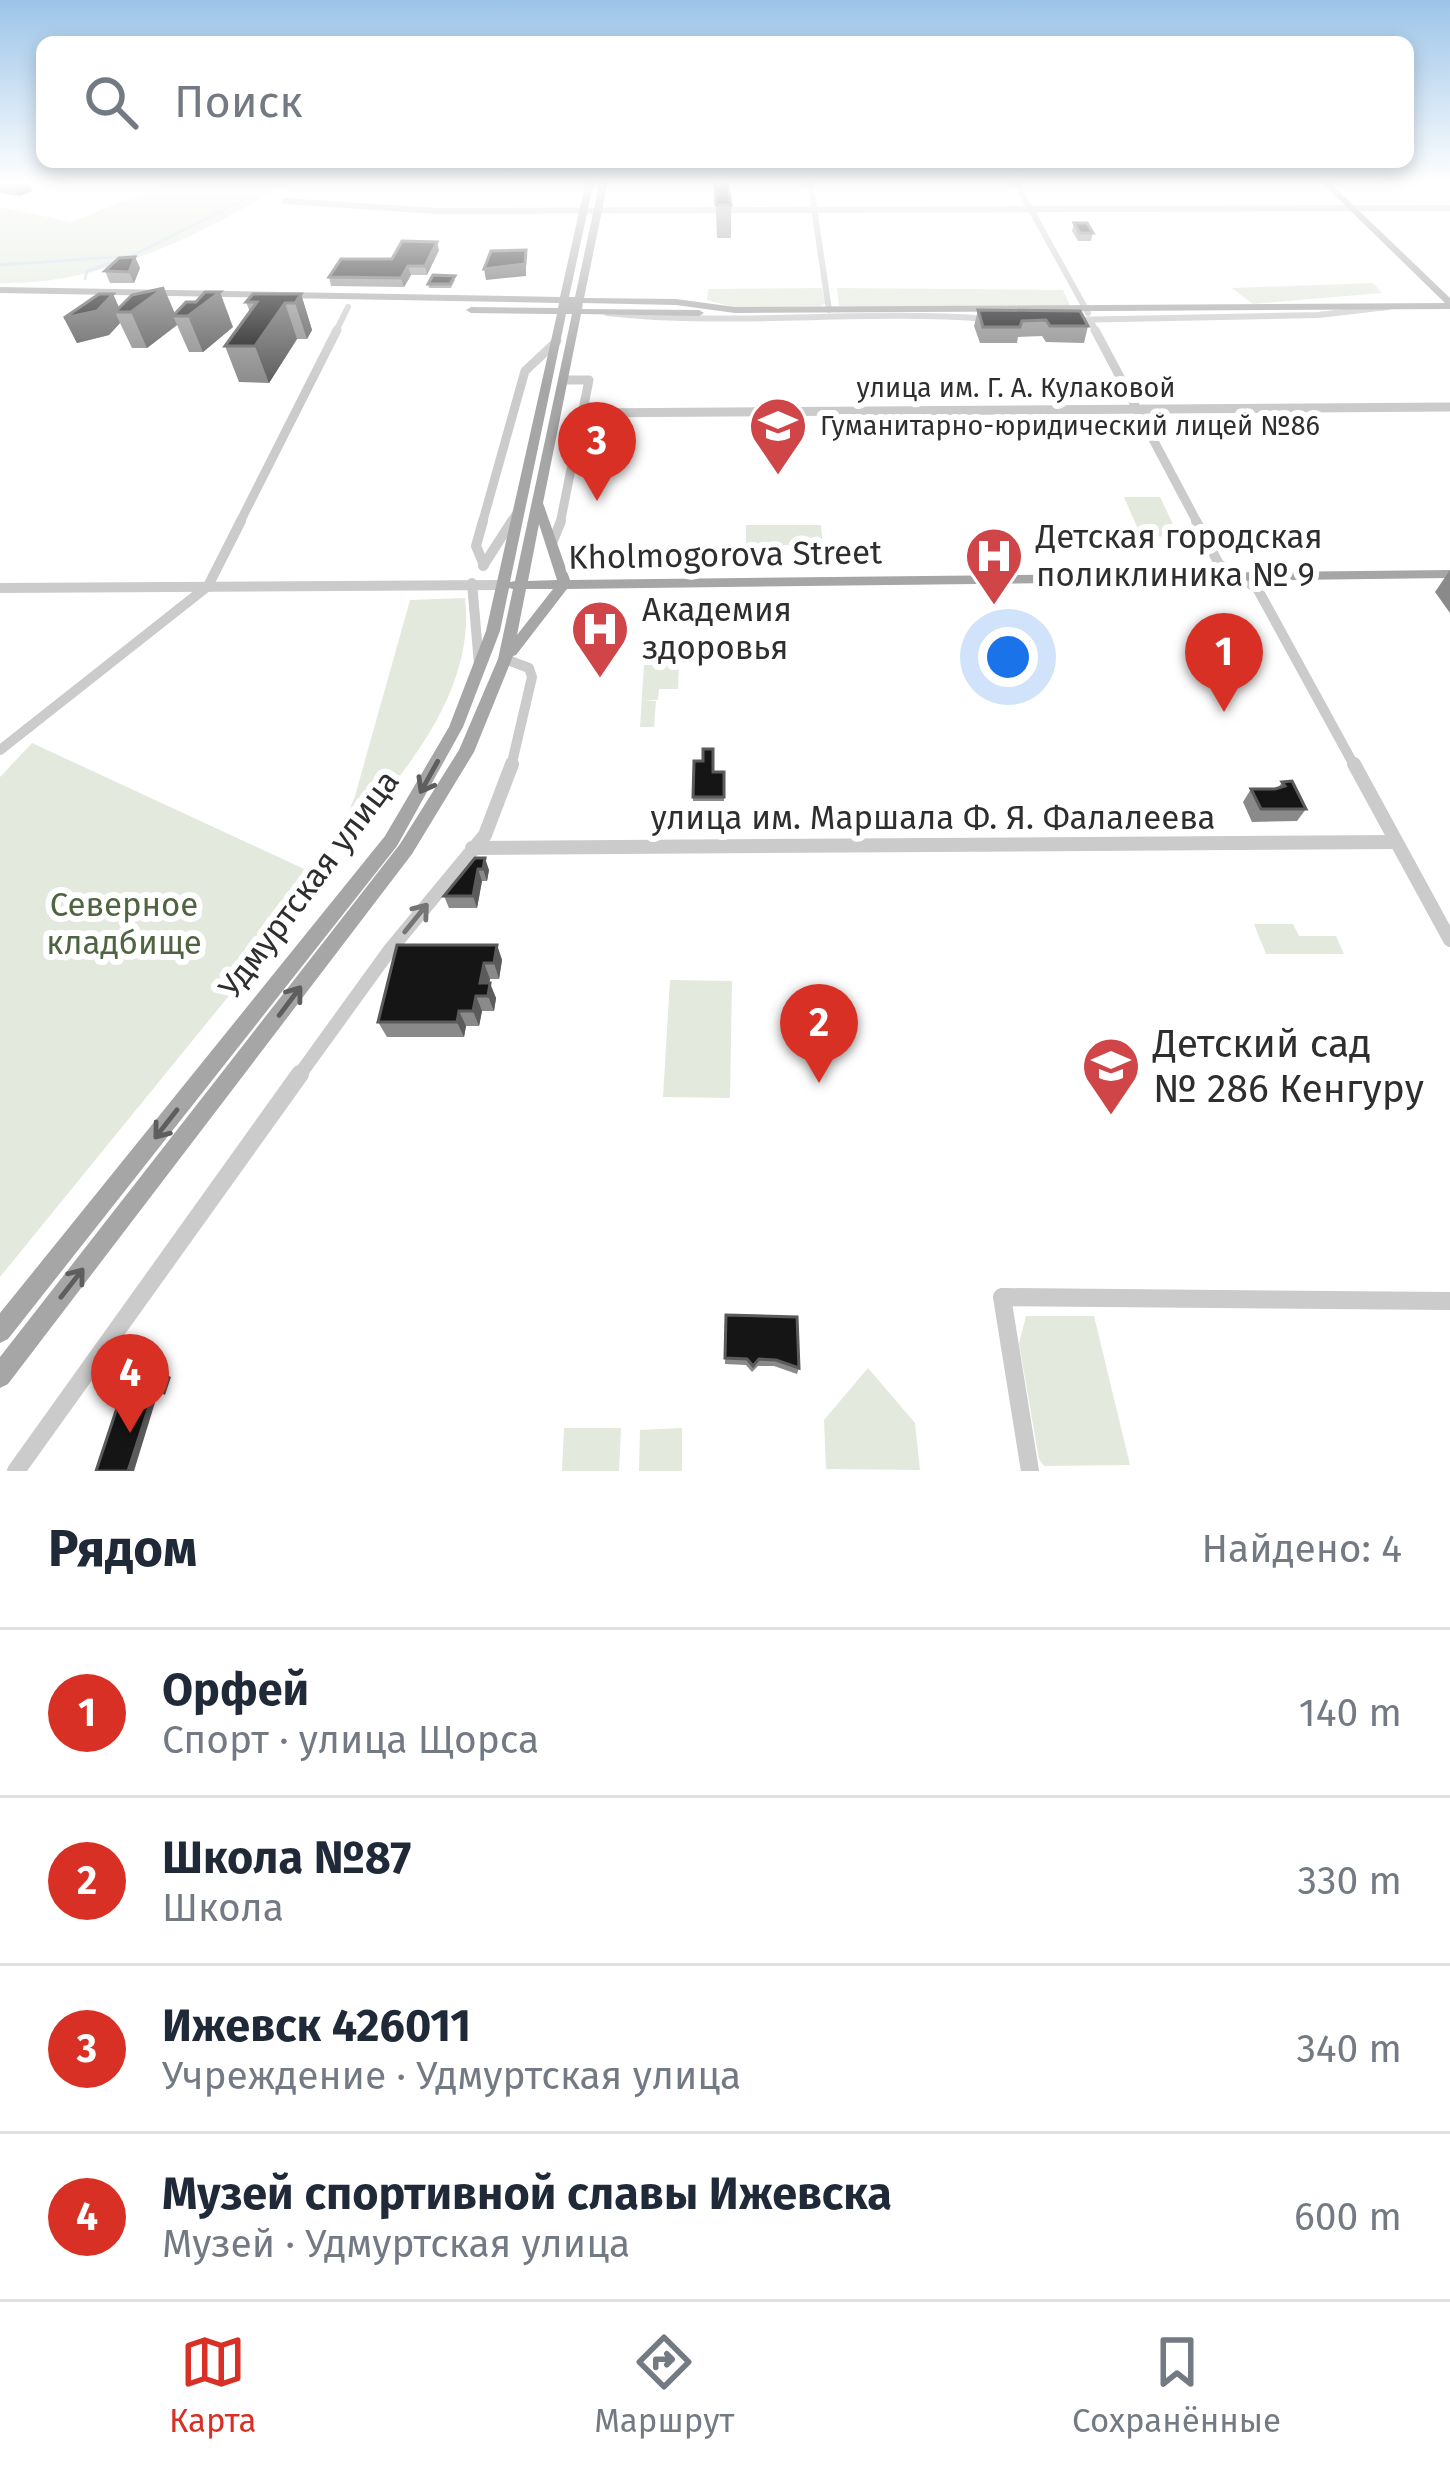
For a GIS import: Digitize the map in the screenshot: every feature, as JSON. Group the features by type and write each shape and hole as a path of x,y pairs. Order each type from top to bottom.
{"main road":[{"name":"Удмуртская улица","path":"0,1331 391,842 456,727 480,672 504,585 576,250"},
{"name":"Удмуртская улица","path":"0,1376 434,809 466,752 506,659 590,250"},
{"path":"1397,250 1440,290 1450,307"},
{"path":"0,290 564,307"},
{"path":"0,300 1088,314 1422,305 1440,290"},
{"path":"76,301 87,292"},
{"path":"104,302 113,292"},
{"path":"579,307 594,312 1088,314 1450,307"},
{"path":"506,659 564,583 538,506"},
{"name":"Kholmogorova Street","path":"504,585 1226,573 1259,583 1450,574"},
{"path":"122,1179 144,1191"}],"street":[{"path":"820,250 829,312"},
{"path":"1053,250 1226,573"},
{"path":"0,749 208,586 348,307"},
{"path":"594,312 663,319 927,314"},
{"name":"Удмуртская улица","path":"484,566 476,546 525,371 557,340"},
{"path":"552,543 589,380 564,380"},
{"name":"улица им. Г. А. Кулаковой","path":"581,413 1450,407"},
{"path":"480,672 470,586 521,506"},
{"path":"538,506 562,513"},
{"path":"1259,583 1450,940"},
{"name":"Kholmogorova Street","path":"0,588 504,585"},
{"path":"16,1471 322,1046 485,835 506,788 530,686 529,668 506,659"},
{"name":"улица им. Маршала Ф. Я. Фалалеева","path":"471,848 1395,842"},
{"path":"1030,1471 1002,1297 1450,1301"}],"green space":[{"path":"0,250 159,250 76,276 0,283"},
{"path":"1373,283 1382,293 1253,304 1232,288"},
{"path":"822,288 825,304 820,306 733,307 707,300 708,289"},
{"path":"837,288 1063,290 1070,306 839,306"},
{"path":"1124,497 1160,497 1179,537 1141,536"},
{"path":"746,525 821,525 823,545 746,545"},
{"path":"465,598 465,634 445,705 404,770 332,853 355,796 410,600"},
{"path":"644,665 679,665 678,689 659,689 658,700 643,700 656,701 654,727 640,727"},
{"name":"Северное кладбище","path":"32,743 315,874 319,885 0,1277 0,777"},
{"path":"1254,924 1293,924 1299,936 1336,936 1344,954 1266,954"},
{"path":"670,980 732,981 730,1098 663,1097"},
{"path":"1026,1316 1094,1316 1130,1465 1044,1466 1039,1459 1019,1344"},
{"path":"868,1368 915,1423 920,1470 826,1469 824,1420"},
{"path":"564,1428 621,1428 619,1471 562,1471"},
{"path":"682,1428 682,1471 639,1471 640,1430"}],"building":[{"path":"397,250 433,250 425,266 408,266 401,278 329,277 341,259 392,259"},
{"path":"526,250 525,264 484,269 491,251"},
{"path":"135,257 129,272 105,271 119,258"},
{"path":"433,275 455,276 450,284 428,284"},
{"path":"164,288 131,312 115,312 132,295"},
{"path":"205,292 220,292 188,316 173,316 186,302 196,302"},
{"path":"99,294 113,294 97,311 64,318"},
{"path":"253,294 301,294 295,303 285,303 255,346 225,346 257,302 246,302"},
{"path":"978,310 1080,311 1088,326 1050,326 1046,320 1022,321 1020,327 983,327"},
{"path":"703,749 713,749 713,772 724,772 724,797 693,797 694,761 703,761"},
{"path":"1292,781 1306,809 1261,809 1251,789 1275,789"},
{"path":"475,858 485,858 473,896 444,896"},
{"path":"397,945 497,945 494,963 484,963 480,983 490,983 488,996 476,996 473,1011 459,1011 457,1022 378,1022"},
{"path":"726,1315 797,1317 799,1368 776,1360 759,1359 753,1366 747,1359 725,1358"},
{"path":"128,1375 167,1375 161,1393 153,1394 128,1471 96,1471"}],"waterway":[{"path":"127,258 144,250"},
{"path":"0,265 130,256"},
{"path":"85,279 87,271 117,261"}],"place":[{"name":"Гуманитарно-юридический лицей №86","path":"778,477"},
{"name":"Ижевск 426011","path":"597,501"},
{"name":"Детская городская поликлиника № 9","path":"994,607"},
{"name":"Академия здоровья","path":"600,680"},
{"name":"Орфей","path":"1224,712"},
{"name":"Школа №87","path":"819,1083"},
{"name":"Детский сад № 286 Кенгуру","path":"1111,1117"},
{"name":"Музей спортивной славы Ижевска","path":"130,1433"}]}
